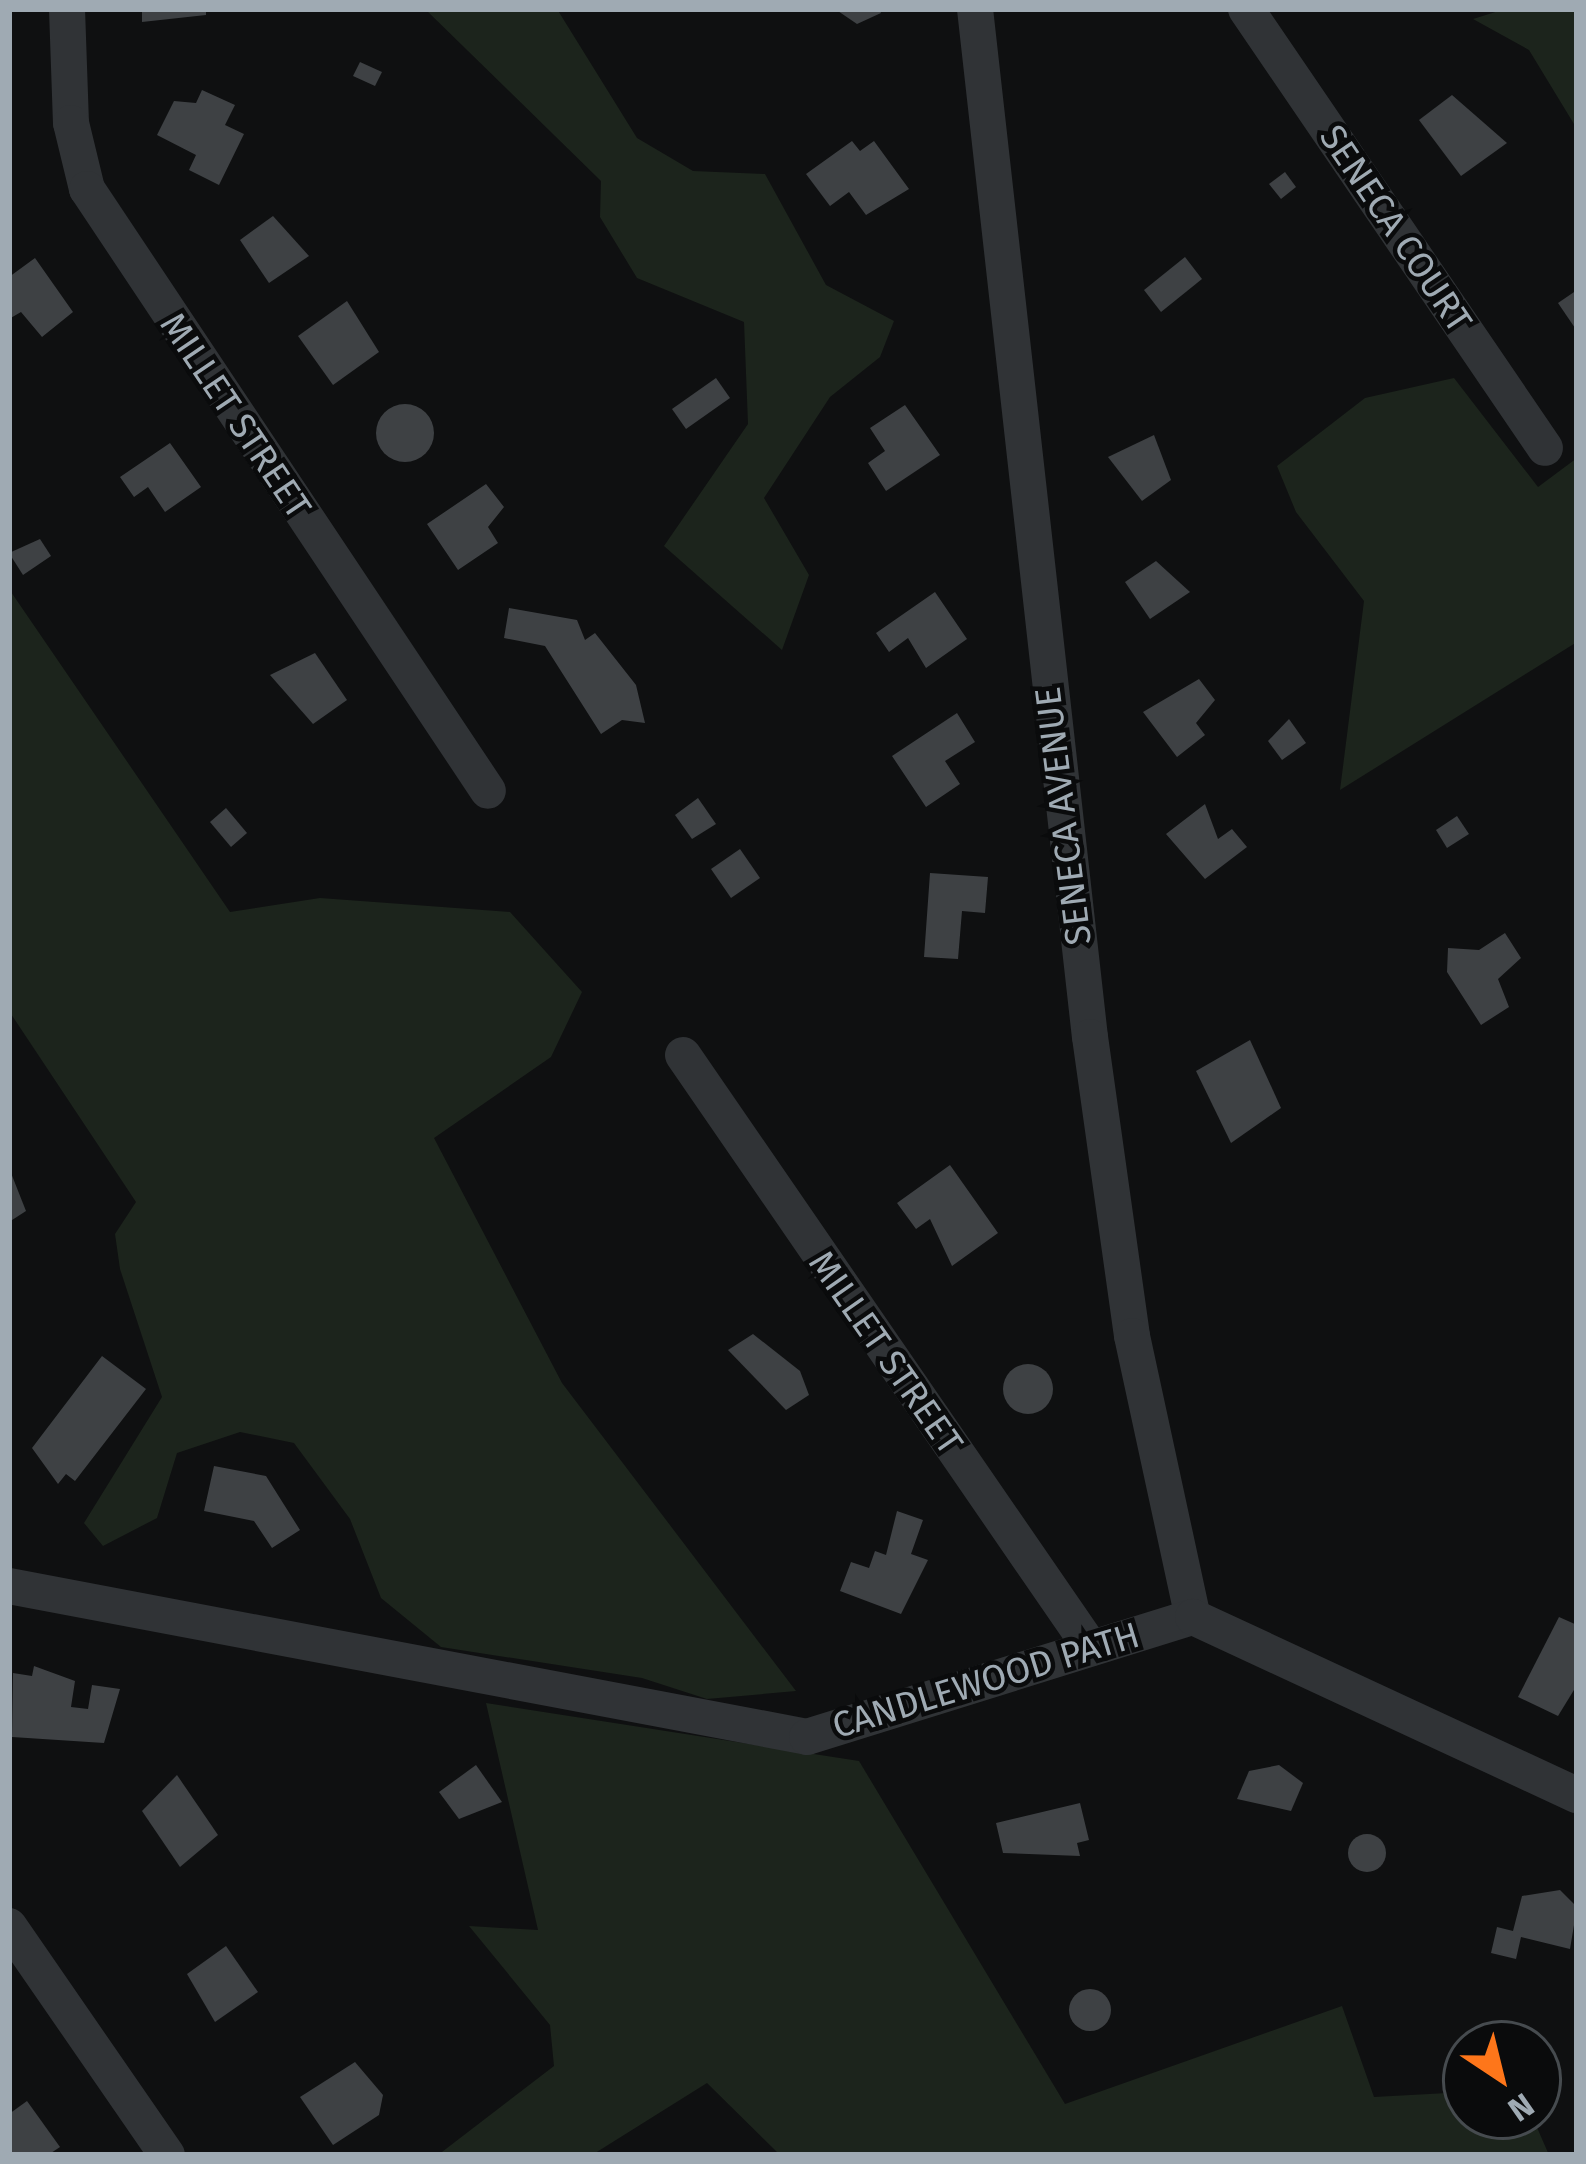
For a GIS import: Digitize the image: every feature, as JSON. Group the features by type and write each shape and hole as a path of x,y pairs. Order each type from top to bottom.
{"street":[{"name":"MILLET STREET","path":"67,9 71,123 88,189 488,791"},
{"name":"SENECA AVENUE","path":"975,9 1090,1037 1132,1336 1193,1617"},
{"name":"SENECA COURT","path":"1246,9 1544,448"},
{"name":"MILLET STREET","path":"682,1054 1091,1648"},
{"name":"CANDLEWOOD PATH","path":"9,1586 807,1737 1193,1617"},
{"path":"1193,1617 1577,1795"},
{"path":"9,1926 167,2155"}],"shaded area":[{"path":"425,9 557,9 637,138 693,171 765,174 826,285 894,321 880,357 830,397 764,498 809,575 782,650 664,546 748,424 744,322 637,278 600,217 601,181"},
{"path":"1505,9 1577,9 1577,129 1529,50 1473,19"},
{"path":"1454,378 1538,487 1577,458 1577,642 1340,790 1364,601 1296,512 1277,466 1365,398"},
{"path":"9,589 230,912 320,898 510,912 582,992 551,1057 434,1138 562,1383 796,1691 707,1699 642,1678 441,1647 381,1598 350,1519 294,1443 240,1432 177,1453 157,1518 103,1546 84,1523 162,1397 120,1269 115,1234 136,1202 9,1011"},
{"path":"486,1703 859,1761 1065,2104 1342,2006 1374,2097 1442,2093 1442,2140 1542,2140 1549,2155 780,2155 707,2083 592,2155 438,2155 554,2066 550,2025 469,1926 538,1930"}],"building":[{"path":"142,9 206,9 206,15 142,22"},
{"path":"835,9 879,9 881,13 857,24"},
{"path":"360,62 382,72 375,86 353,76"},
{"path":"202,90 235,105 225,125 244,134 219,185 189,170 196,155 157,135 174,101 196,103"},
{"path":"1452,95 1507,143 1461,176 1419,120"},
{"path":"852,141 860,151 874,141 909,189 866,215 849,192 830,206 806,174"},
{"path":"1285,172 1296,187 1281,199 1269,184"},
{"path":"273,216 309,256 269,283 240,240"},
{"path":"1185,257 1202,279 1161,312 1144,290"},
{"path":"35,258 73,312 42,337 21,312 9,319 9,277"},
{"path":"1577,290 1577,331 1558,303"},
{"path":"347,301 379,352 333,385 298,336"},
{"path":"716,378 730,398 686,429 672,409"},
{"path":"405,404 426,412 434,433 426,454 405,462 384,454 376,433 384,412"},
{"path":"905,405 940,455 886,491 868,463 885,451 870,428"},
{"path":"1154,435 1171,480 1142,501 1108,457"},
{"path":"170,443 201,487 165,512 148,487 134,497 120,477"},
{"path":"486,484 504,507 488,527 498,543 458,570 427,524"},
{"path":"40,539 51,556 23,575 9,553"},
{"path":"1156,561 1190,592 1150,619 1125,582"},
{"path":"935,592 967,639 926,668 908,638 889,652 876,633"},
{"path":"509,608 577,620 585,640 595,633 636,685 645,723 622,720 601,734 545,646 504,638"},
{"path":"315,653 347,700 313,724 270,675"},
{"path":"1199,679 1215,700 1196,723 1205,735 1177,757 1143,712"},
{"path":"957,713 975,742 945,761 960,784 926,807 892,756"},
{"path":"1289,719 1306,743 1282,760 1268,741"},
{"path":"698,798 716,824 692,839 675,815"},
{"path":"1205,804 1218,839 1232,829 1247,847 1205,879 1166,834"},
{"path":"226,808 247,833 231,847 210,822"},
{"path":"1457,816 1469,834 1447,848 1436,830"},
{"path":"740,849 760,878 731,898 711,869"},
{"path":"930,873 988,877 985,913 962,911 958,959 924,957"},
{"path":"1505,933 1521,958 1498,979 1509,1007 1481,1025 1447,972 1448,948 1479,950"},
{"path":"1250,1040 1281,1108 1231,1143 1196,1071"},
{"path":"950,1165 998,1233 952,1266 930,1219 916,1229 897,1203"},
{"path":"9,1168 26,1211 9,1222"},
{"path":"753,1334 800,1371 809,1395 786,1410 728,1350"},
{"path":"102,1356 146,1389 75,1481 66,1474 58,1484 32,1448"},
{"path":"1028,1364 1046,1371 1053,1389 1046,1407 1028,1414 1010,1407 1003,1389 1010,1371"},
{"path":"214,1466 266,1476 300,1530 272,1548 254,1521 204,1511"},
{"path":"897,1511 923,1520 911,1554 928,1560 901,1614 840,1591 851,1562 869,1568 875,1551 886,1555"},
{"path":"1559,1617 1577,1625 1577,1685 1558,1716 1518,1697"},
{"path":"34,1666 75,1681 71,1707 88,1709 92,1685 120,1689 104,1743 12,1737 13,1673 32,1676"},
{"path":"476,1765 502,1802 459,1819 439,1792"},
{"path":"1279,1765 1303,1783 1291,1811 1237,1799 1249,1771"},
{"path":"177,1775 218,1835 180,1867 142,1811"},
{"path":"1080,1803 1089,1840 1077,1843 1080,1856 1003,1853 996,1823"},
{"path":"1367,1834 1380,1840 1386,1853 1380,1866 1367,1872 1354,1866 1348,1853 1354,1840"},
{"path":"1560,1890 1577,1907 1570,1949 1521,1937 1516,1959 1491,1953 1497,1927 1513,1931 1522,1896"},
{"path":"226,1946 258,1992 215,2022 187,1974"},
{"path":"1090,1989 1105,1995 1111,2010 1105,2025 1090,2031 1075,2025 1069,2010 1075,1995"},
{"path":"355,2062 383,2095 379,2115 333,2145 300,2097"},
{"path":"27,2101 60,2147 48,2155 9,2155 9,2114"}]}
